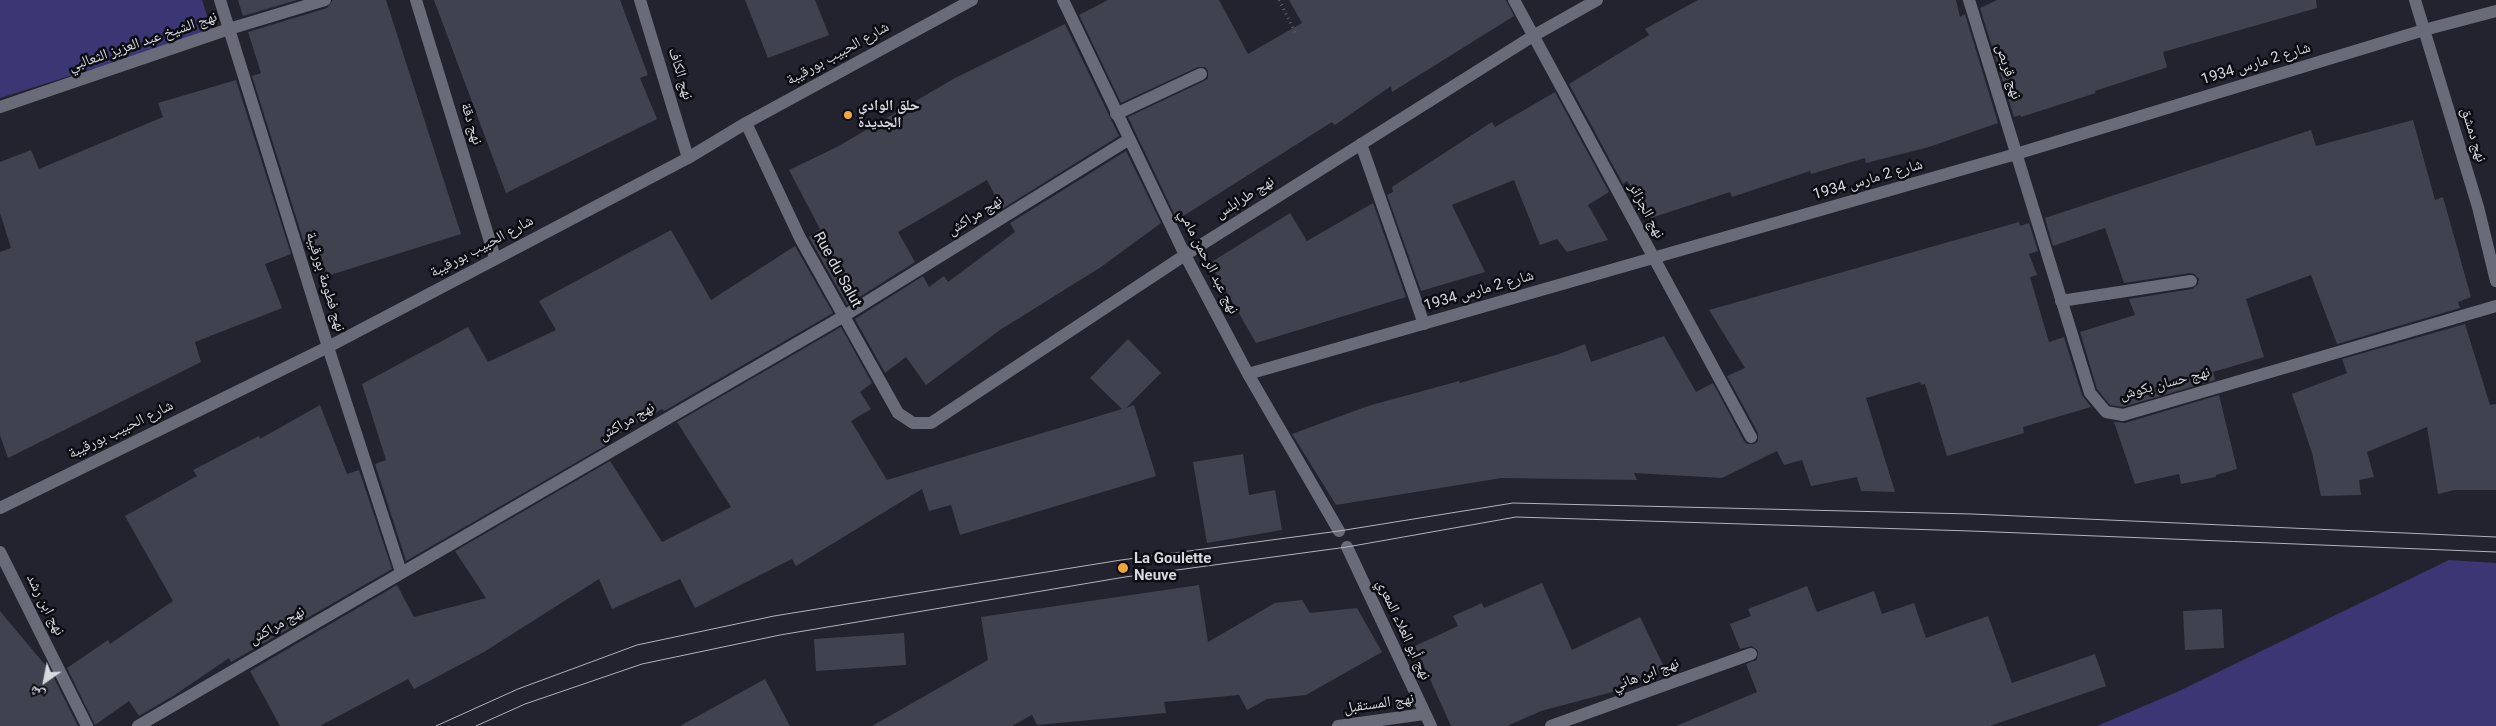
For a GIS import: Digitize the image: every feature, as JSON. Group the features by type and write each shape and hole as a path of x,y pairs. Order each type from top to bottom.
{"street":[{"name":"نهج فطومة بورقيبة","path":"220,0 328,347 402,572"},
{"name":"نهج الشيخ عبد العزيز الثعالبي","path":"0,107 229,30 325,0"},
{"name":"نهج دقة","path":"416,0 495,258"},
{"name":"نهج الكاف","path":"640,0 688,158"},
{"name":"شارع الحبيب بورقيبة","path":"0,508 328,347 688,158 746,123 972,0"},
{"name":"نهج عبد الرحمن مامي","path":"1064,0 1128,140 1185,255 1248,374 1339,531"},
{"name":"نهج الجزائر","path":"1514,0 1751,437"},
{"name":"نهج طرابلس","path":"913,423 931,423 1185,255 1533,36 1597,0"},
{"name":"نهج قربص","path":"1969,0 2016,154"},
{"name":"نهج دمشق","path":"2415,0 2478,207 2496,281"},
{"name":"شارع 2 مارس 1934","path":"1248,374 2016,154 2424,30 2496,11"},
{"path":"1116,114 1201,74"},
{"name":"Rue du Salut","path":"746,123 800,238 898,413 913,423"},
{"name":"نهج مراكش","path":"138,726 844,316 1128,140"},
{"path":"1361,144 1424,324"},
{"name":"نهج حسان بكوش","path":"2016,154 2090,394 2106,412 2123,415 2496,306"},
{"path":"2061,301 2191,281"},
{"name":"نهج أبو العلاء المعري","path":"1339,531 1431,726"},
{"name":"نهج ابن رشد","path":"0,552 87,726"},
{"name":"نهج ابن هاني","path":"1551,726 1751,654"},
{"name":"نهج المستقبل","path":"1338,726 1424,714"}],"path":[{"path":"1279,0 1296,34"}],"shaded area":[{"path":"0,0 202,0 212,31 0,98"},
{"path":"2449,560 2496,563 2496,726 2097,726 2177,692"}],"building":[{"path":"238,0 297,0 243,16"},
{"path":"333,0 386,0 461,234 327,276 317,245 306,249 252,76 261,73 248,32 327,8"},
{"path":"434,0 620,0 648,75 640,78 657,119 506,193"},
{"path":"745,0 815,0 829,35 768,58"},
{"path":"1108,0 1219,0 1248,54 1302,23 1289,0 1506,0 1514,16 1392,92 1391,86 1335,125 1332,122 1177,220 1128,117 1204,81 1208,78 1208,71 1205,67 1198,67 1121,103 1079,15"},
{"path":"1698,0 1956,0 1960,17 1965,14 1998,123 1929,147 1866,163 1865,158 1811,174 1810,171 1732,197 1730,192 1651,218 1627,181 1623,184 1569,84 1649,35 1645,29"},
{"path":"1997,0 2316,0 2317,8 2163,52 2167,67 2165,68 2095,91 2096,93 2021,117 2020,115 2014,117 1980,8"},
{"path":"1065,24 1119,136 1002,209 987,180 898,232 915,262 847,305 809,237 820,229 789,170 837,147 955,78"},
{"path":"236,80 291,254 265,264 282,308 195,342 201,362 8,458 0,435 0,252 11,248 0,213 0,162 31,150 39,169 163,117 158,103"},
{"path":"1555,92 1609,192 1588,205 1608,240 1567,252 1557,239 1540,245 1514,180 1452,205 1485,272 1421,291 1387,195 1393,192 1392,187 1492,122 1495,127"},
{"path":"2413,120 2435,200 2443,197 2471,297 2458,302 2460,308 2337,344 2311,275 2246,299 2264,357 2213,372 2215,380 2123,407 2110,405 2097,389 2080,332 2135,315 2129,299 2192,289 2198,284 2199,279 2190,273 2124,283 2105,228 2053,246 2045,218 2311,130 2316,146"},
{"path":"1126,151 1161,223 1101,267 1000,330 926,385 906,357 885,373 855,319 923,276 929,287 944,276 948,282 1015,232 1010,223"},
{"path":"1373,203 1406,297 1256,343 1210,263 1290,213 1307,241"},
{"path":"2019,222 2020,226 2029,223 2038,251 2029,254 2037,275 2030,277 2049,342 2064,337 2082,395 2091,407 2023,427 2024,433 1947,456 1925,384 1921,385 1920,382 1866,398 1895,492 1861,491 1857,477 1811,486 1802,460 1784,465 1777,451 1722,478 1634,473 1637,480 1501,478 1336,505 1292,434 1368,406 1459,381 1460,383 1559,354 1585,344 1591,362 1664,336 1696,392 1713,383 1744,441 1747,444 1754,444 1758,441 1758,433 1727,376 1745,368 1709,310"},
{"path":"671,230 711,300 795,246 833,313 664,411 662,409 606,441 608,444 406,561 375,464 386,460 362,384 468,327 488,362 556,330 539,301"},
{"path":"2465,324 2490,405 2496,404 2496,490 2454,490 2438,494 2427,427 2367,452 2374,477 2359,480 2361,495 2321,496 2312,453 2292,394 2347,373 2342,359"},
{"path":"841,327 872,383 860,392 871,409 851,421 887,480 1122,409 1090,378 1128,339 1161,373 1126,408 1134,405 1156,476 960,535 951,505 929,511 922,489 796,566 792,559 695,608 680,579 612,609 599,579 484,652 414,689 408,679 320,726 280,726 250,671 397,585 414,617 486,598 455,551 610,461 662,542 731,507 677,422"},
{"path":"2219,395 2237,469 2216,475 2216,477 2181,484 2179,474 2135,484 2114,422 2125,423"},
{"path":"320,405 347,474 359,470 392,569 231,662 229,658 173,696 139,716 129,701 95,725 67,668 108,640 110,644 173,601 125,516 197,476 193,470 259,436 260,439"},
{"path":"1243,454 1249,495 1275,490 1282,530 1207,543 1193,462"},
{"path":"1542,583 1572,650 1640,617 1665,669 1620,690 1541,711 1507,726 1451,726 1415,646 1458,626 1453,616 1482,603 1484,608"},
{"path":"1199,585 1208,642 1275,603 1302,600 1310,613 1357,608 1382,652 1306,695 1267,699 1247,710 1239,695 1164,702 1166,713 1037,725 1032,715 1012,726 872,726 988,660 981,617"},
{"path":"1807,586 1817,612 1874,591 1882,614 1914,603 1926,638 1988,616 2012,683 2095,654 2106,686 1990,726 1676,726 1757,692 1746,664 1757,660 1758,651 1752,646 1740,649 1730,624 1751,616 1748,609"},
{"path":"2222,609 2224,648 2185,650 2183,611"},
{"path":"0,611 51,672 78,726 0,726"},
{"path":"904,633 906,665 816,671 814,639"},
{"path":"765,679 790,726 680,726"}],"tram line":[{"path":"436,726 518,689 637,645 774,616 1121,560 1339,531 1513,503 1972,514 2496,537"},
{"path":"476,726 525,704 642,664 780,635 1125,577 1347,547 1516,517 1971,531 2496,552"}],"place":[{"name":"حلق الوادي الجديدة","path":"848,115"},
{"name":"La Goulette Neuve","path":"1123,568"}]}
